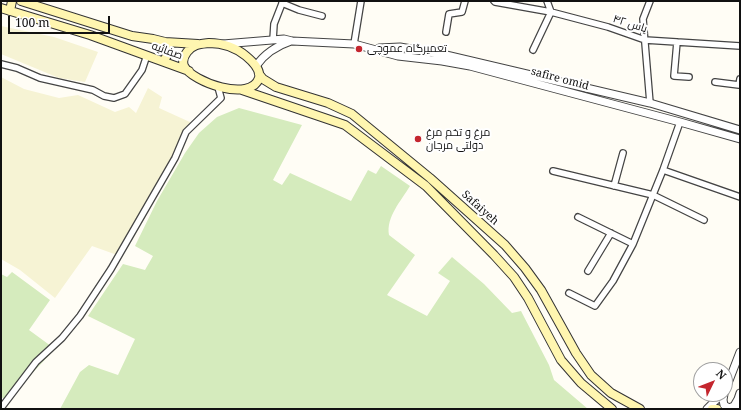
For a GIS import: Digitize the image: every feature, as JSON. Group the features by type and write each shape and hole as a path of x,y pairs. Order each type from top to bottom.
{"main road":[{"path":"10,11 12,1"},
{"name":"صفائیه","path":"21,1 125,34 165,42 221,44 240,51 256,66"},
{"name":"صفائیه","path":"1,8 90,35 147,55 189,71 218,87"},
{"path":"163,61 168,54 168,46 165,42"},
{"path":"189,71 184,66 183,59 191,47 198,44"},
{"path":"242,90 256,84 259,74 256,66"},
{"name":"Safaiyeh","path":"259,74 263,79 276,87 328,102 352,114 430,178 505,245 525,268 541,290 576,353 591,375 610,393 640,409"},
{"name":"Safaiyeh","path":"218,87 242,90 345,125 426,186 514,277 528,298 561,360 581,384 612,409"},
{"path":"712,409 717,409"}],"street":[{"path":"354,44 361,1"},
{"path":"446,32 449,14 462,12 465,1"},
{"name":"یاس ۴۲","path":"494,1 551,12 608,27 645,40 740,46"},
{"path":"533,50 551,12 547,1"},
{"path":"650,1 643,19 650,103"},
{"path":"273,40 274,24 282,2 299,10 322,16"},
{"name":"safire omid","path":"221,44 284,39 292,41 354,44 398,56 470,66 740,139"},
{"path":"256,66 260,60 276,46 292,41"},
{"path":"677,42 674,76 689,77"},
{"name":"safire omid","path":"373,48 400,47 446,55 650,103 740,130"},
{"path":"1,64 17,68 40,78 93,90 104,96 114,98 125,94 142,70 147,55"},
{"path":"715,82 739,85 740,79"},
{"path":"1,408 36,362 62,338 80,316 111,269 163,179 175,158 186,132 221,98 218,87"},
{"path":"569,293 595,306 613,281 633,244 663,170 680,122"},
{"path":"614,186 623,153"},
{"path":"663,170 740,197"},
{"path":"553,171 653,195 704,220"},
{"path":"578,217 633,244"},
{"path":"588,271 611,233"},
{"path":"733,370 740,352"},
{"path":"723,402 724,405 729,408 734,406 739,396"},
{"path":"739,396 739,409"}],"shaded area":[{"path":"1,26 54,37 98,52 85,82 59,78 1,54"},
{"path":"1,77 24,89 59,98 78,95 115,112 129,107 136,113 148,88 162,97 159,108 192,123 120,256 92,246 55,298 20,270 1,259"}],"green space":[{"path":"239,108 302,125 273,180 282,185 290,173 351,201 368,170 376,174 381,166 410,186 392,216 389,235 415,255 387,295 427,316 450,281 438,273 452,257 484,284 512,313 521,311 549,365 554,380 588,409 60,409 80,372 89,365 118,375 135,339 88,316 123,264 145,270 153,256 135,246 157,201 185,153 199,133 217,117"},
{"path":"12,272 50,300 29,330 55,349 7,400 1,397 1,274 7,277"}],"place":[{"name":"تعمیرگاه عموچی","path":"359,49"},
{"name":"مرغ و تخم مرغ دولتی مرجان","path":"418,139"}]}
